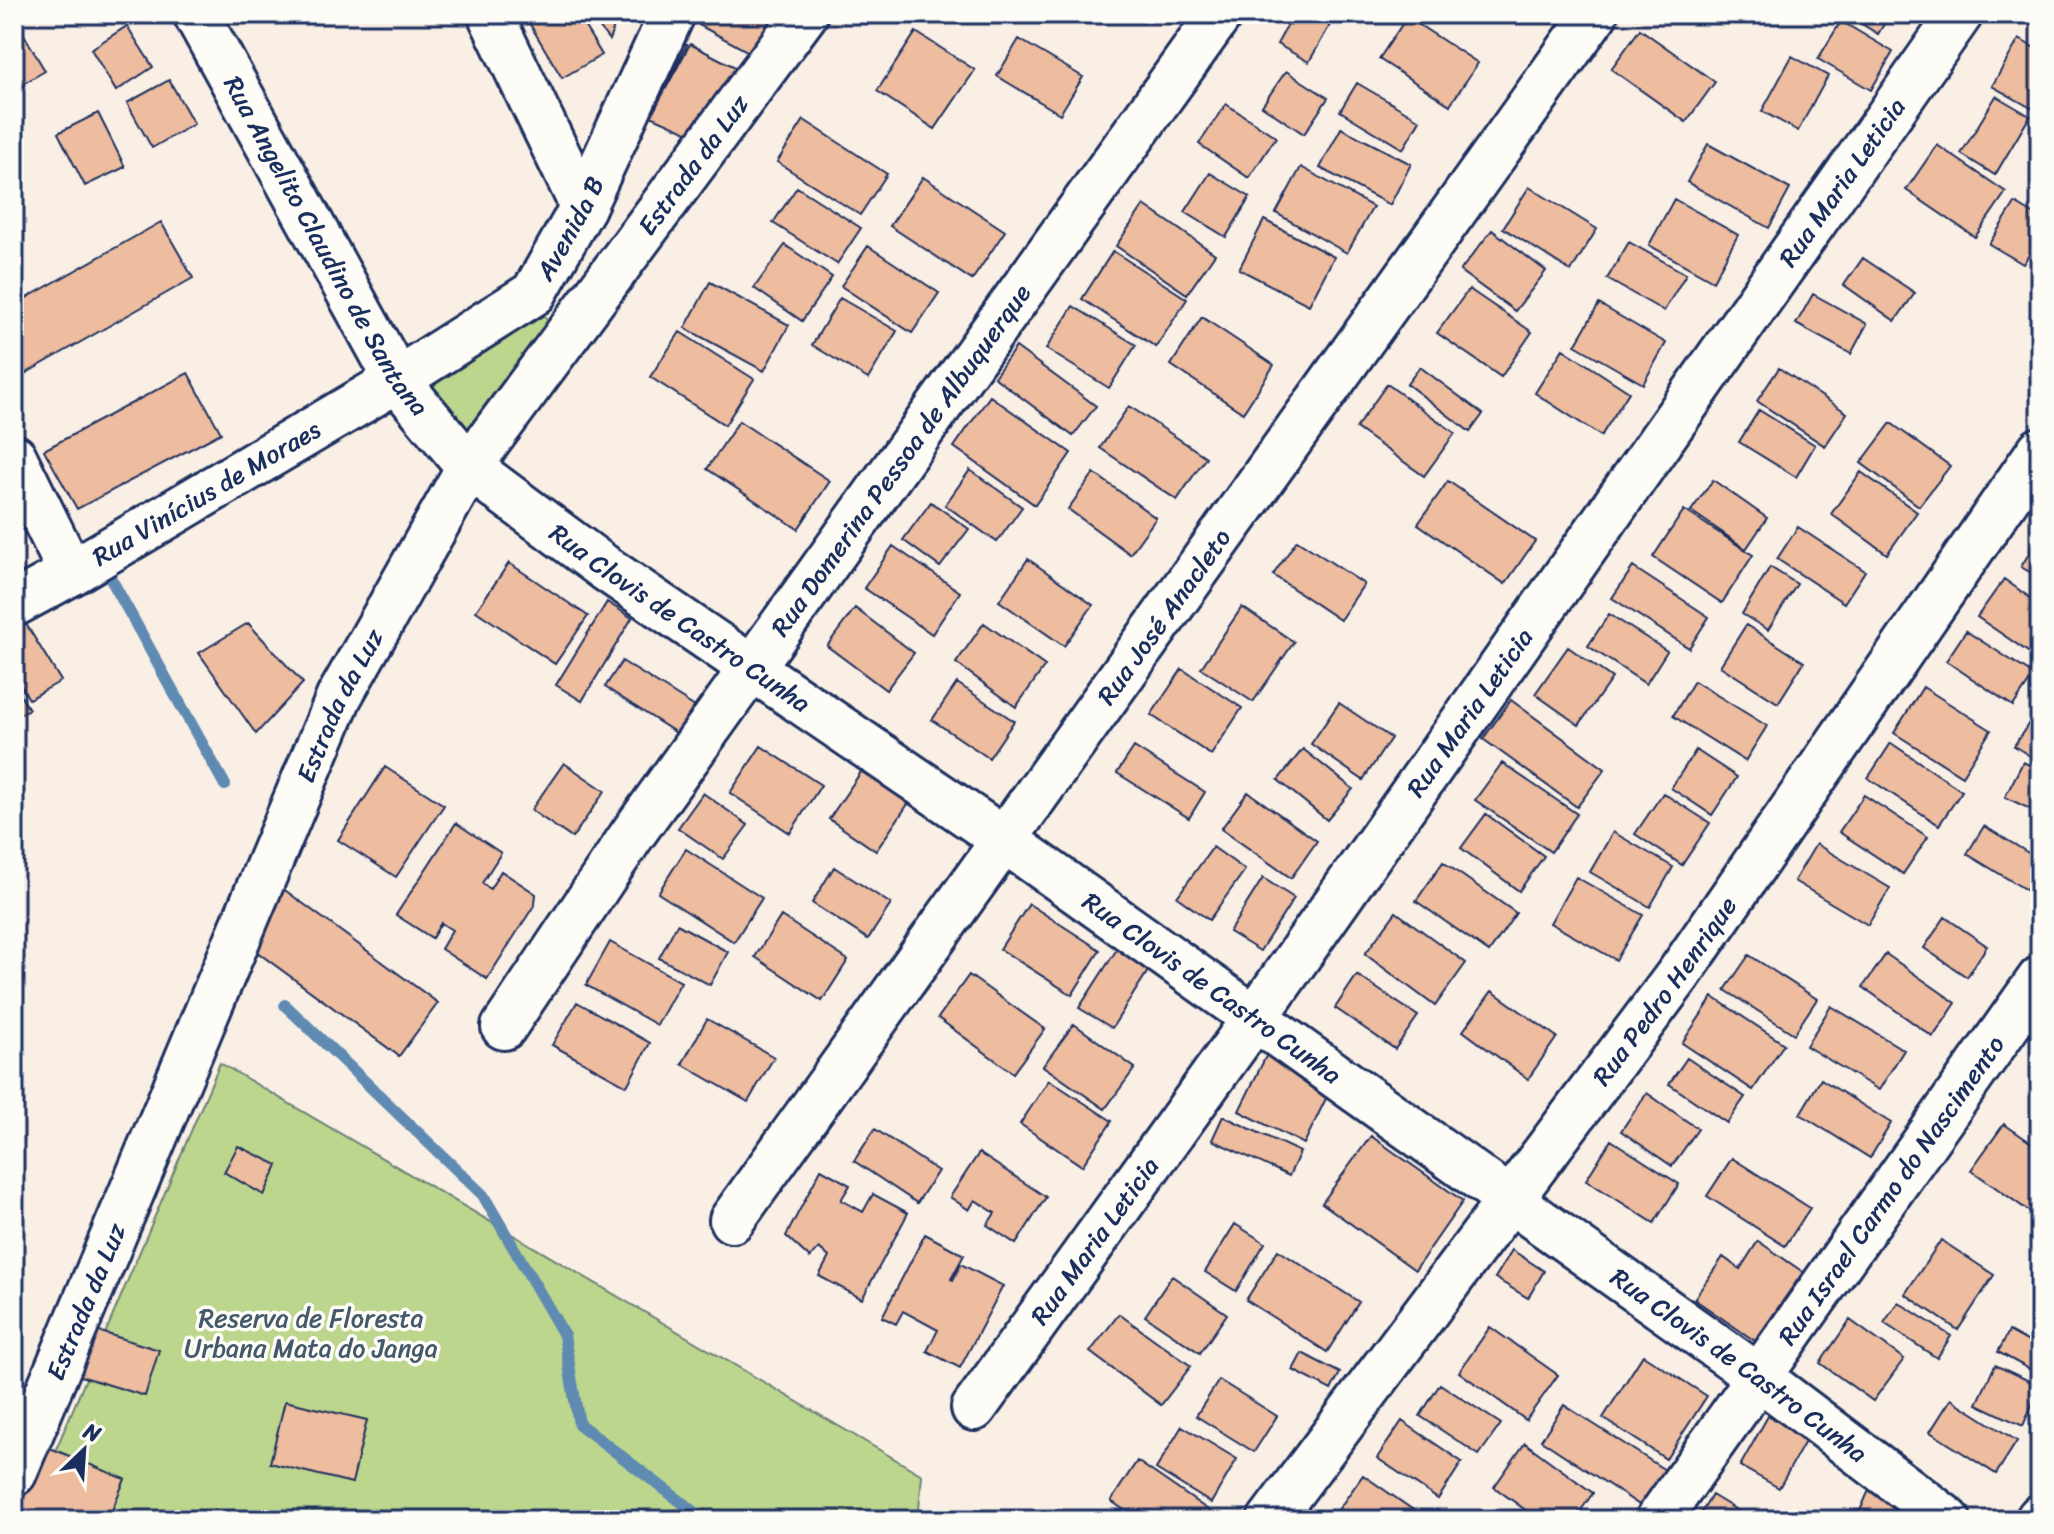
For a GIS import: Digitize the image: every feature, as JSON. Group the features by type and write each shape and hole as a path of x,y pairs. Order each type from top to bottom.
{"street":[{"name":"Rua Angelito Claudino de Santana","path":"196,14 397,380 469,467"},
{"path":"490,14 583,207"},
{"name":"Avenida B","path":"397,380 534,293 583,207 672,14"},
{"name":"Estrada da Luz","path":"14,1473 339,697 469,467 805,14"},
{"name":"Rua Domerina Pessoa de Albuquerque","path":"504,1027 632,835 1220,14"},
{"name":"Rua José Anacleto","path":"732,1220 1595,14"},
{"name":"Rua Maria Leticia","path":"974,1408 1255,1018 1960,14"},
{"name":"Rua Vinícius de Moraes","path":"14,604 397,380"},
{"name":"Rua Pedro Henrique","path":"1270,1520 1679,974 2040,450"},
{"path":"14,457 71,573"},
{"name":"Rua Clovis de Castro Cunha","path":"469,467 605,568 1003,839 1255,1018 1759,1377 1948,1520"},
{"name":"Rua Israel Carmo do Nascimento","path":"1658,1520 2040,979"}],"green space":[{"path":"532,302 557,331 467,454 407,382"},
{"name":"Reserva de Floresta Urbana Mata do Janga","path":"220,1063 922,1475 918,1520 26,1520"}],"building":[{"path":"577,14 602,55 562,78 525,16"},
{"path":"589,14 619,14 609,40"},
{"path":"705,14 780,14 756,56 699,25"},
{"path":"986,14 1004,14 997,23"},
{"path":"1128,14 1148,14 1142,23"},
{"path":"1282,14 1327,14 1334,18 1309,62 1277,44 1291,19"},
{"path":"1846,14 1890,14 1878,34"},
{"path":"1407,17 1478,63 1450,105 1379,59"},
{"path":"14,20 45,71 14,89"},
{"path":"1841,21 1893,52 1871,90 1818,59"},
{"path":"127,26 153,67 116,91 91,49"},
{"path":"1640,29 1715,82 1686,122 1611,69"},
{"path":"916,32 975,70 935,129 877,91"},
{"path":"668,35 687,45 664,89 645,80"},
{"path":"1019,39 1083,77 1060,114 997,76"},
{"path":"2019,39 2040,51 2040,97 2033,109 1992,86"},
{"path":"690,44 737,68 696,136 651,116"},
{"path":"1792,56 1828,76 1798,131 1762,111"},
{"path":"1286,71 1328,98 1304,134 1262,106"},
{"path":"169,80 194,124 152,148 127,103"},
{"path":"1357,83 1420,120 1403,149 1340,111"},
{"path":"1996,96 2030,116 1995,175 1961,154"},
{"path":"1226,104 1276,137 1249,178 1199,144"},
{"path":"98,113 125,167 85,186 58,133"},
{"path":"804,120 887,174 860,215 777,162"},
{"path":"1341,128 1411,164 1390,205 1320,168"},
{"path":"1708,144 1790,189 1769,228 1687,182"},
{"path":"1937,145 2006,192 1975,237 1906,190"},
{"path":"1301,167 1373,207 1347,253 1276,213"},
{"path":"1210,173 1250,197 1226,237 1185,212"},
{"path":"923,177 1005,231 972,280 890,226"},
{"path":"797,187 861,228 837,264 773,223"},
{"path":"1529,187 1597,229 1571,271 1503,228"},
{"path":"1674,199 1738,235 1713,281 1649,245"},
{"path":"2015,203 2040,218 2040,238 2023,264 1989,244"},
{"path":"1144,205 1215,254 1187,294 1116,246"},
{"path":"1264,220 1334,257 1309,305 1239,269"},
{"path":"161,222 193,278 14,380 14,305"},
{"path":"1492,230 1546,271 1515,311 1460,271"},
{"path":"1629,242 1686,274 1664,311 1607,279"},
{"path":"785,245 832,277 802,321 754,288"},
{"path":"868,246 939,293 912,333 841,286"},
{"path":"1113,251 1187,299 1156,347 1082,299"},
{"path":"1863,258 1915,293 1895,321 1844,285"},
{"path":"710,282 789,325 764,371 685,328"},
{"path":"1469,289 1532,332 1501,377 1437,333"},
{"path":"1813,294 1867,324 1851,354 1796,324"},
{"path":"840,298 897,331 868,379 812,345"},
{"path":"1599,304 1666,343 1643,384 1575,345"},
{"path":"1073,306 1136,345 1109,388 1046,349"},
{"path":"1202,317 1274,365 1243,413 1171,365"},
{"path":"680,332 754,379 725,425 650,377"},
{"path":"1016,347 1096,406 1073,436 994,377"},
{"path":"1563,349 1629,392 1601,436 1535,393"},
{"path":"1420,367 1483,414 1470,432 1407,384"},
{"path":"1779,368 1847,413 1825,446 1757,401"},
{"path":"188,373 221,433 77,509 44,450"},
{"path":"1387,384 1455,433 1424,476 1356,428"},
{"path":"990,396 1071,453 1035,505 954,447"},
{"path":"1129,406 1206,457 1177,500 1100,448"},
{"path":"1759,410 1815,445 1796,477 1739,442"},
{"path":"739,421 830,481 798,529 707,469"},
{"path":"1891,423 1950,466 1919,506 1861,463"},
{"path":"970,470 1022,507 997,542 945,505"},
{"path":"1861,472 1917,512 1887,554 1831,514"},
{"path":"1094,473 1156,518 1130,554 1068,509"},
{"path":"1713,480 1767,518 1746,549 1691,511"},
{"path":"1448,481 1535,541 1505,584 1418,524"},
{"path":"931,502 969,529 940,567 903,540"},
{"path":"1684,510 1753,555 1722,603 1653,557"},
{"path":"1798,527 1865,571 1844,603 1777,559"},
{"path":"2040,535 2040,578 2021,567"},
{"path":"1297,540 1364,584 1340,620 1273,575"},
{"path":"893,546 960,592 932,634 864,588"},
{"path":"1028,559 1093,605 1064,646 999,601"},
{"path":"509,563 588,616 555,664 476,611"},
{"path":"1633,567 1709,617 1689,648 1612,598"},
{"path":"1770,567 1797,584 1768,630 1742,614"},
{"path":"2004,579 2040,605 2040,660 1977,617"},
{"path":"607,602 632,618 582,701 556,685"},
{"path":"1242,607 1294,642 1253,702 1201,668"},
{"path":"855,608 914,653 886,690 827,646"},
{"path":"18,611 61,681 29,699 14,674 14,613"},
{"path":"1609,614 1667,651 1646,684 1588,646"},
{"path":"248,623 303,683 256,734 199,653"},
{"path":"984,623 1045,666 1016,707 956,663"},
{"path":"1746,625 1804,662 1778,703 1720,666"},
{"path":"1966,631 2034,675 2013,706 1946,661"},
{"path":"1568,647 1612,678 1579,725 1535,694"},
{"path":"622,661 695,707 678,734 605,687"},
{"path":"1182,669 1242,708 1211,755 1151,715"},
{"path":"1694,681 1767,726 1745,761 1673,716"},
{"path":"957,683 1014,721 989,758 932,720"},
{"path":"14,686 29,709 14,718"},
{"path":"1923,687 1991,730 1962,776 1894,733"},
{"path":"1511,700 1605,769 1577,807 1483,739"},
{"path":"1339,703 1391,738 1363,780 1311,744"},
{"path":"2040,710 2040,762 2014,746"},
{"path":"1891,743 1962,791 1939,825 1868,778"},
{"path":"761,746 821,785 790,833 730,793"},
{"path":"1134,747 1205,792 1189,818 1117,773"},
{"path":"1303,749 1353,789 1327,820 1278,780"},
{"path":"1696,750 1737,777 1712,815 1671,788"},
{"path":"2023,762 2040,770 2040,814 2005,797"},
{"path":"564,763 605,791 572,838 531,810"},
{"path":"1502,763 1577,814 1551,852 1475,800"},
{"path":"385,767 444,805 396,877 338,840"},
{"path":"863,769 910,801 876,851 829,819"},
{"path":"1248,792 1317,841 1291,878 1221,829"},
{"path":"703,793 748,825 723,859 678,828"},
{"path":"1663,793 1710,823 1682,865 1635,834"},
{"path":"1864,795 1928,837 1903,874 1839,832"},
{"path":"1486,814 1544,856 1519,891 1461,848"},
{"path":"456,823 501,853 482,883 490,889 501,871 536,894 535,904 487,979 441,949 452,930 441,923 432,938 396,915"},
{"path":"1984,826 2040,860 2040,871 2028,891 1967,854"},
{"path":"1613,832 1673,867 1650,907 1590,872"},
{"path":"1816,844 1890,888 1868,925 1794,881"},
{"path":"1213,847 1245,870 1209,920 1177,897"},
{"path":"686,849 762,898 734,942 658,893"},
{"path":"1443,862 1516,913 1489,952 1416,901"},
{"path":"834,867 891,904 868,939 812,903"},
{"path":"1576,877 1643,915 1616,960 1550,923"},
{"path":"1263,878 1294,898 1260,951 1229,932"},
{"path":"282,888 438,1003 399,1056 242,941"},
{"path":"1029,904 1100,950 1072,995 1000,949"},
{"path":"1396,912 1466,963 1435,1006 1365,954"},
{"path":"781,916 848,960 822,1001 755,957"},
{"path":"1945,917 1987,946 1967,977 1924,948"},
{"path":"677,924 728,952 710,985 659,958"},
{"path":"610,942 681,982 657,1025 586,985"},
{"path":"1119,946 1151,966 1112,1028 1079,1008"},
{"path":"1886,954 1956,1003 1933,1037 1863,987"},
{"path":"1749,955 1817,999 1794,1034 1725,990"},
{"path":"969,975 1045,1029 1013,1073 938,1018"},
{"path":"1357,975 1418,1016 1395,1049 1335,1008"},
{"path":"1492,991 1557,1037 1528,1079 1463,1031"},
{"path":"1713,997 1784,1044 1753,1090 1682,1043"},
{"path":"577,1002 650,1043 627,1086 552,1045"},
{"path":"1831,1006 1904,1050 1879,1090 1806,1046"},
{"path":"707,1019 774,1057 748,1102 682,1064"},
{"path":"1074,1024 1135,1068 1105,1109 1043,1066"},
{"path":"1267,1054 1332,1086 1304,1144 1239,1111"},
{"path":"1687,1058 1745,1097 1727,1123 1669,1084"},
{"path":"1821,1079 1891,1123 1870,1158 1800,1114"},
{"path":"1049,1080 1112,1121 1082,1166 1020,1124"},
{"path":"1647,1093 1698,1129 1672,1166 1621,1131"},
{"path":"1223,1116 1300,1152 1289,1176 1212,1140"},
{"path":"2004,1124 2040,1149 2040,1219 1971,1170"},
{"path":"875,1129 938,1171 917,1203 854,1161"},
{"path":"1371,1136 1463,1201 1415,1270 1322,1203"},
{"path":"1611,1140 1679,1184 1654,1223 1586,1180"},
{"path":"238,1146 278,1165 264,1195 224,1172"},
{"path":"979,1153 1046,1197 1016,1244 987,1225 995,1213 975,1200 969,1210 950,1197"},
{"path":"1732,1158 1810,1208 1785,1246 1707,1196"},
{"path":"821,1169 850,1185 841,1200 863,1212 873,1194 908,1213 862,1299 819,1276 829,1257 819,1248 810,1258 786,1236"},
{"path":"1235,1224 1265,1243 1236,1291 1205,1272"},
{"path":"925,1234 964,1255 951,1279 961,1264 1003,1286 960,1368 927,1351 938,1330 903,1311 896,1324 882,1317"},
{"path":"1941,1240 1994,1275 1958,1330 1905,1294"},
{"path":"1758,1241 1803,1272 1755,1341 1694,1299 1723,1257 1740,1269"},
{"path":"1278,1250 1359,1302 1327,1352 1246,1300"},
{"path":"1512,1250 1544,1271 1528,1298 1495,1278"},
{"path":"1172,1276 1227,1314 1200,1353 1145,1316"},
{"path":"1898,1302 1951,1336 1937,1358 1884,1323"},
{"path":"1119,1314 1191,1366 1161,1405 1090,1352"},
{"path":"1850,1320 1904,1359 1873,1401 1820,1363"},
{"path":"1490,1327 1558,1375 1526,1420 1459,1372"},
{"path":"88,1328 159,1350 145,1396 74,1374"},
{"path":"2009,1331 2040,1348 2040,1375 1998,1352"},
{"path":"1302,1353 1340,1373 1331,1390 1293,1370"},
{"path":"1643,1355 1707,1396 1666,1459 1603,1418"},
{"path":"1995,1365 2040,1386 2023,1426 1977,1404"},
{"path":"1219,1380 1277,1416 1254,1452 1196,1416"},
{"path":"1440,1384 1501,1424 1479,1455 1420,1416"},
{"path":"1951,1399 2017,1441 1996,1474 1930,1432"},
{"path":"285,1401 367,1420 352,1483 270,1463"},
{"path":"1564,1405 1665,1470 1641,1506 1541,1440"},
{"path":"1768,1416 1807,1438 1779,1488 1740,1466"},
{"path":"1402,1421 1462,1462 1438,1499 1377,1458"},
{"path":"1182,1426 1237,1459 1211,1503 1156,1469"},
{"path":"38,1443 125,1479 108,1520 14,1520 14,1499"},
{"path":"1525,1443 1593,1493 1574,1520 1539,1520 1494,1487"},
{"path":"1137,1461 1211,1512 1205,1520 1139,1520 1111,1501"},
{"path":"1363,1475 1426,1519 1352,1520 1338,1510"},
{"path":"1869,1490 1907,1508 1902,1520 1856,1520"},
{"path":"1712,1495 1753,1520 1697,1520"}],"waterway":[{"path":"111,579 225,785"},
{"path":"285,1005 483,1195 564,1335 579,1424 705,1520"}]}
